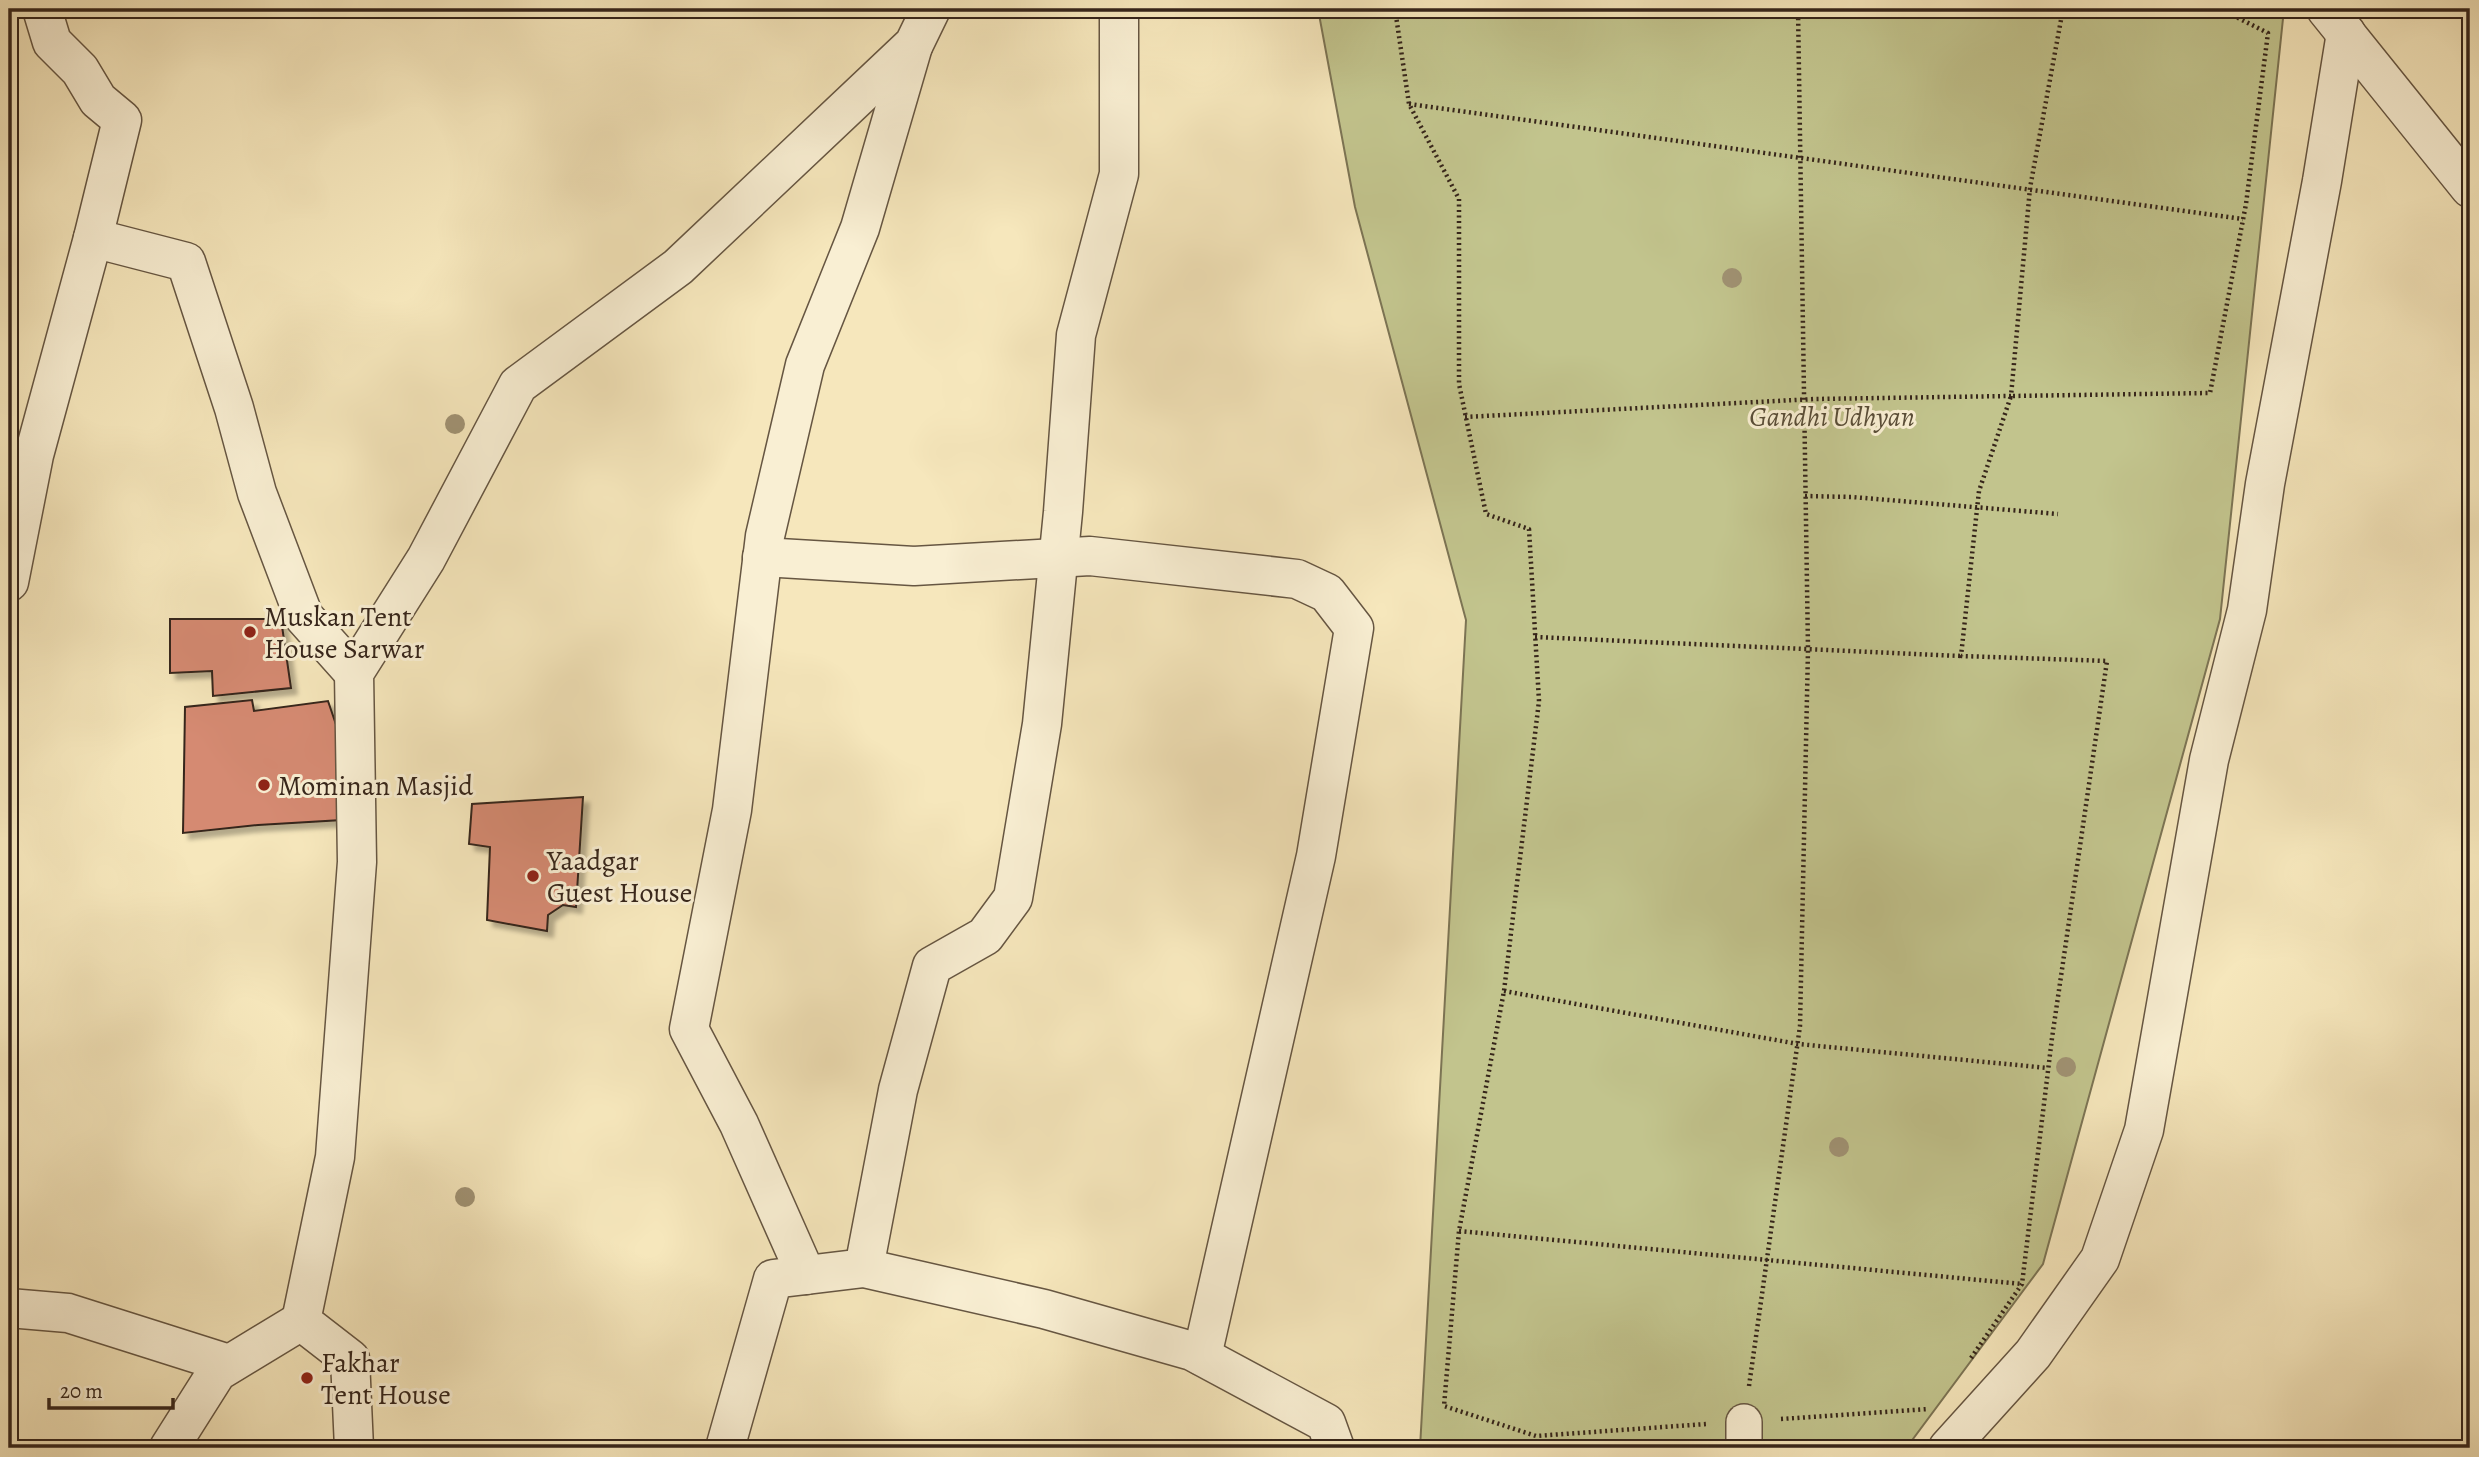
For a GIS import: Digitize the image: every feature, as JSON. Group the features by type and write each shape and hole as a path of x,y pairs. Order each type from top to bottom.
{"street":[{"path":"9,582 17,498 34,455 122,120 98,100 80,70 52,42 42,9"},
{"path":"806,1275 739,1125 689,1029 732,810 765,536 805,365 860,228 914,44 931,9"},
{"path":"864,1268 898,1090 932,966 985,936 1013,898 1042,724 1059,558 1076,335 1119,174 1119,9"},
{"path":"2336,21 2470,188"},
{"path":"1948,1448 2033,1354 2100,1259 2144,1130 2209,760 2248,610 2265,484 2322,181 2336,21"},
{"path":"169,1448 217,1372 301,1321 335,1157 358,862 354,673 426,559 518,384 678,267 914,44"},
{"path":"93,238 186,262 234,408 257,493 304,617 354,673"},
{"path":"762,557 914,566 1090,556 1297,579 1327,593 1354,628 1316,856 1202,1356"},
{"path":"725,1448 773,1279 864,1268 1044,1309 1192,1351 1326,1423 1335,1448"},
{"path":"9,1308 68,1313 229,1364"},
{"path":"301,1321 350,1359 354,1448"}],"path":[{"path":"1395,9 1409,104 1459,199 1459,384 1486,514 1529,529 1539,701 1504,991 1459,1231 1444,1406 1536,1436 1744,1435 1937,1409"},
{"path":"1744,1435 1800,1026 1808,649 1798,9"},
{"path":"1961,656 1979,491 2011,396 2031,188 2063,9"},
{"path":"1465,417 1815,399 2210,393 2243,219 2268,33 2220,9"},
{"path":"1409,104 2243,219"},
{"path":"1805,496 1852,497 2058,514"},
{"path":"1535,637 2107,661 2048,1068 2022,1284 1968,1363"},
{"path":"1504,991 1798,1044 2048,1068"},
{"path":"1459,1231 2022,1284"}],"green space":[{"name":"Gandhi Udhyan","path":"1318,9 2284,9 2220,619 2043,1264 1907,1447 1420,1448 1466,620 1355,207"}],"building":[{"path":"170,619 281,619 291,688 213,696 212,671 170,673"},
{"name":"Mominan Masjid","path":"252,700 254,711 328,701 345,751 342,820 183,833 185,707"},
{"name":"Yaadgar Guest House","path":"583,797 576,907 563,905 548,915 547,931 487,920 490,847 469,844 472,804"}],"place":[{"name":"Muskan Tent House Sarwar","path":"250,632"},
{"name":"Mominan Masjid","path":"264,785"},
{"name":"Yaadgar Guest House","path":"533,876"},
{"name":"Fakhar Tent House","path":"307,1378"}]}
